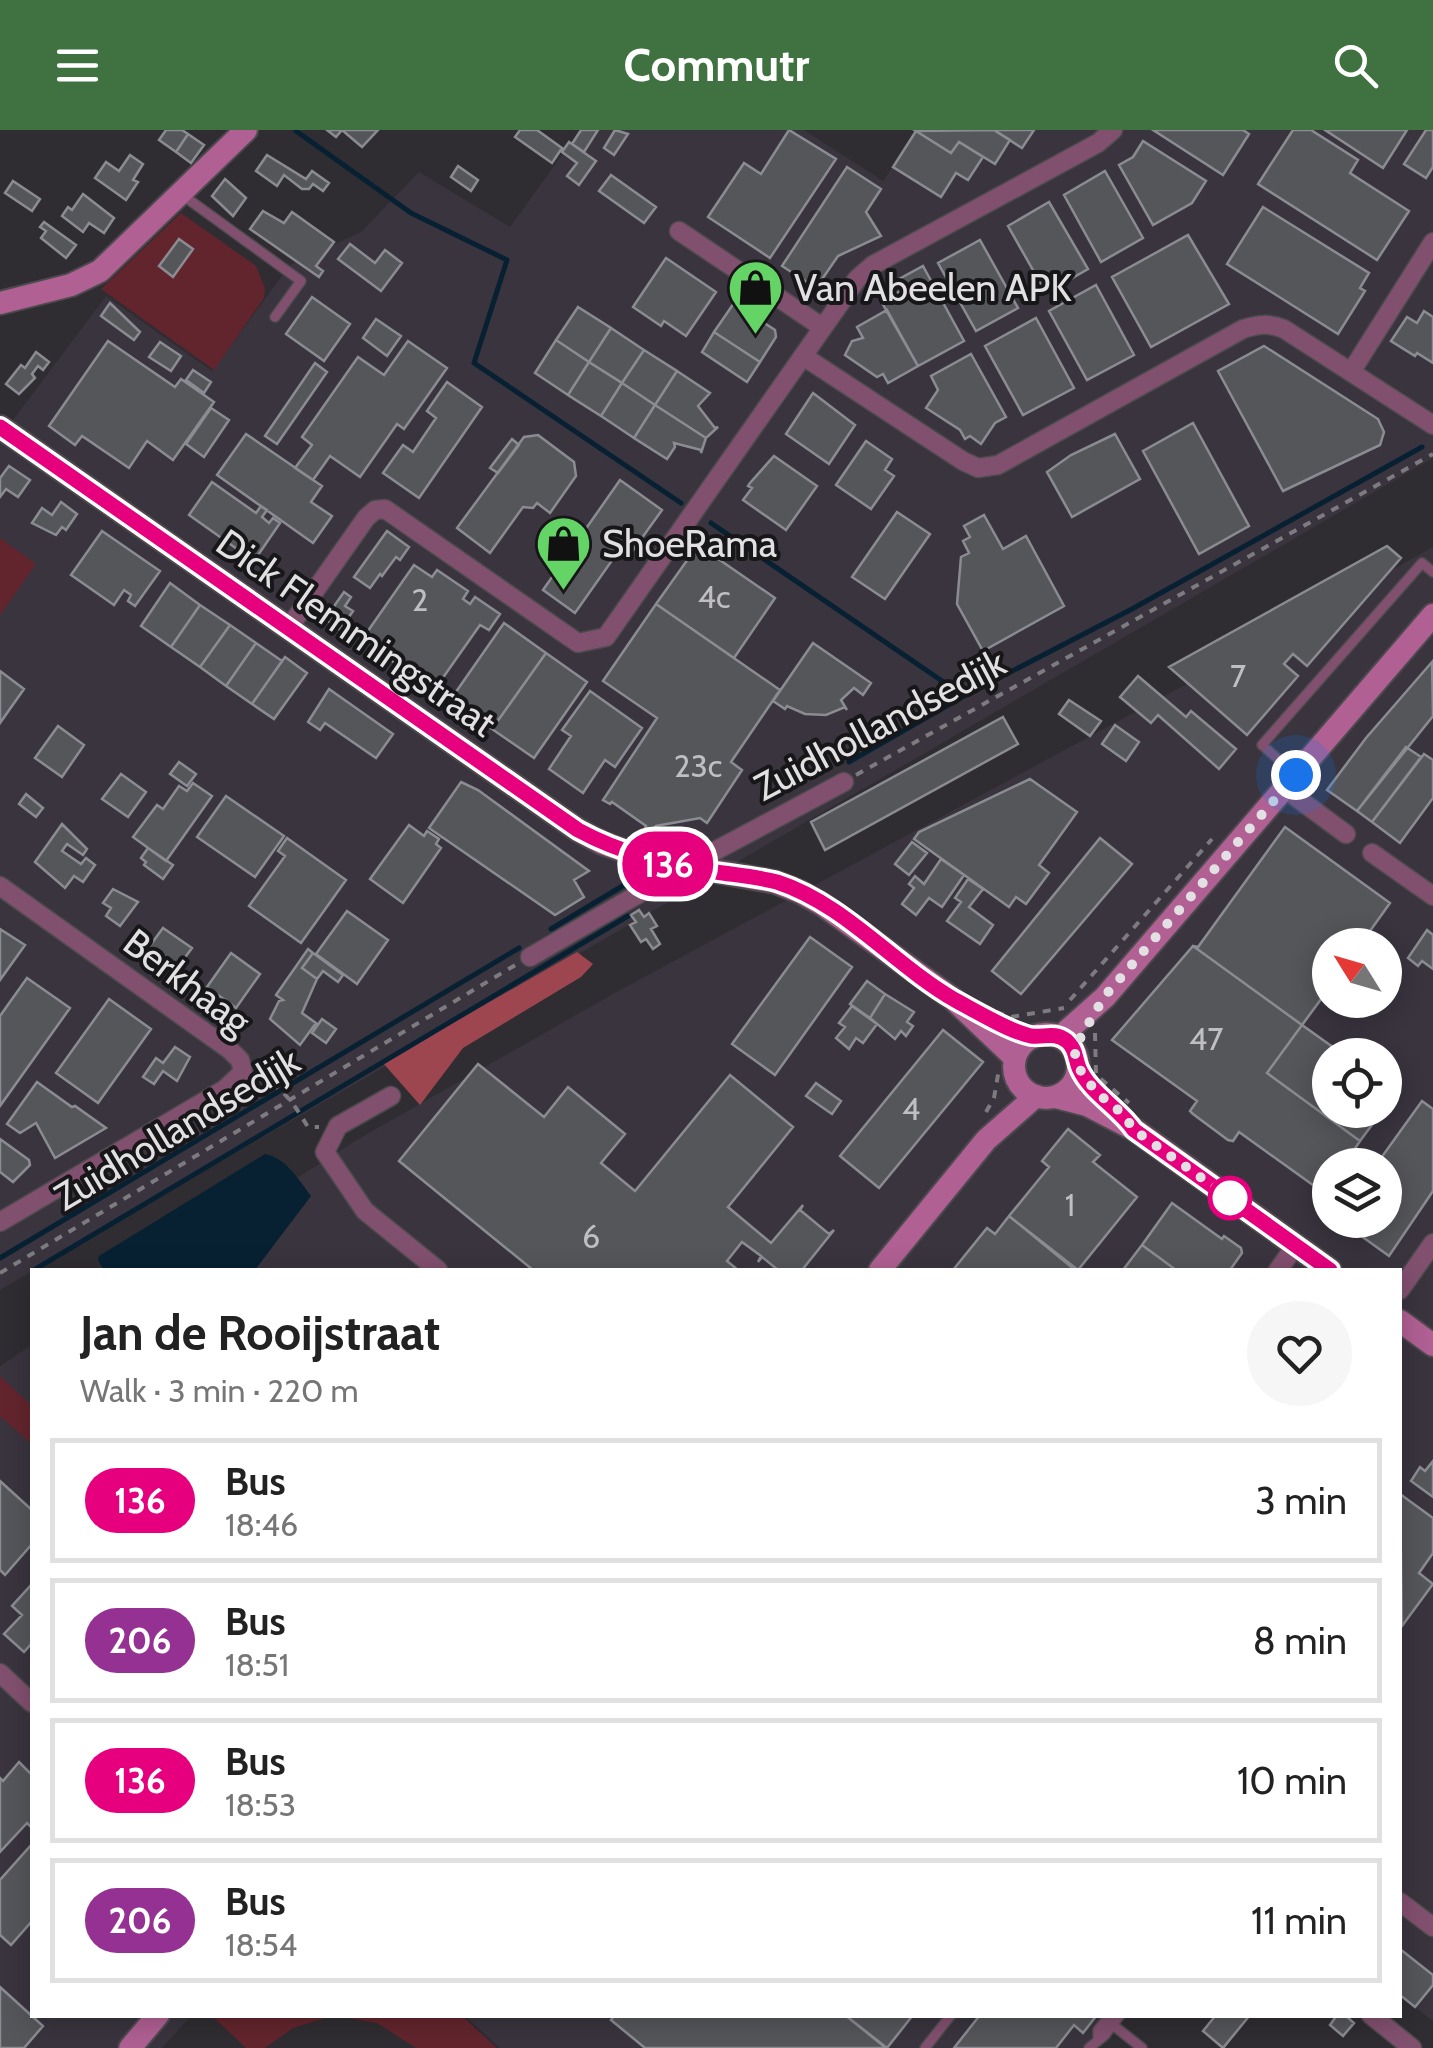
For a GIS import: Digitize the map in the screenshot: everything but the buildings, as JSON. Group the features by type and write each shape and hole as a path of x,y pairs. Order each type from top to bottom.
{"street":[{"path":"0,303 71,284 100,271 246,130"},
{"path":"288,629 366,518 385,509 578,642 606,637 857,279 874,265 1098,143 1113,130"},
{"path":"679,231 822,327"},
{"path":"1351,372 1433,242"},
{"path":"804,356 962,462 978,468 998,465 1243,329 1257,325 1284,329 1433,425"},
{"name":"Dick Flemmingstraat","path":"0,427 578,830 648,860 775,882 800,892 953,999"},
{"path":"882,1268 986,1140 1046,1096 1072,1085 1071,1051 1076,1018 1104,997 1433,616"},
{"name":"Zuidhollandsedijk","path":"530,957 844,782"},
{"path":"1290,782 1346,834"},
{"path":"1372,854 1433,896"},
{"name":"Berkhaag","path":"0,886 230,1050 240,1060 244,1072 225,1089 0,1222"},
{"path":"953,999 1033,1037"},
{"path":"953,999 1027,1092 1087,1105 1134,1130 1300,1239 1328,1268"},
{"path":"986,1140 1009,1065 1033,1037 1051,1034 1071,1051 1096,1092 1123,1114 1134,1130"},
{"path":"391,1096 338,1126 324,1152 365,1211 436,1268"},
{"path":"1279,1268 1300,1239"},
{"path":"1402,1287 1433,1244"},
{"path":"1402,1322 1433,1345"},
{"path":"0,1674 30,1701"},
{"path":"1402,1903 1433,1926"},
{"path":"130,2048 155,2018"},
{"path":"1374,2018 1412,2048"}],"lane":[{"path":"181,194 301,281 275,317"},
{"path":"1290,782 1262,745 1422,563 1433,572"},
{"path":"925,2048 949,2018"},
{"path":"1090,2048 1098,2038 1098,2030 1111,2020 1142,2048"}],"path":[{"name":"Zuidhollandsedijk","path":"844,782 1432,456"},
{"name":"Zuidhollandsedijk","path":"0,1273 530,957"},
{"path":"1011,1017 1076,1018 1096,1034 1093,1060 1096,1074 1104,1082"},
{"path":"994,1098 999,1070 1009,1065"},
{"path":"272,1081 302,1118"}],"shaded area":[{"path":"580,130 804,130 883,181 918,130 1433,130 1433,458 38,1268 30,1268 30,1273 0,1290 0,415 13,420 106,296 212,371 290,265 361,232 419,172 510,227"},
{"path":"181,213 256,266 265,288 264,298 214,370 101,289"},
{"path":"0,538 36,564 0,615"},
{"path":"1433,547 1433,2021 1402,1998 1402,1268 155,1268 355,1141 611,995"},
{"path":"577,952 593,964 581,977 463,1048 420,1105 383,1063"},
{"path":"30,1346 30,2018 189,2018 162,2048 0,2048 0,1366"},
{"path":"0,1376 30,1404 30,1443 0,1416"},
{"path":"214,2018 326,2018 293,2028 265,2048 246,2048"},
{"path":"349,2018 464,2018 497,2048 416,2048 377,2023"},
{"path":"467,2018 1112,2018 1089,2048 500,2048"}],"water":[{"path":"265,1154 286,1165 311,1196 257,1268 103,1268 99,1256"}],"waterway":[{"path":"296,131 411,213 507,260 474,363 681,503"},
{"path":"849,762 1422,447"},
{"path":"711,523 964,696"},
{"path":"551,929 624,885"},
{"path":"37,1268 628,916"},
{"path":"0,1258 519,948"}],"bus line":[{"name":"136","path":"0,427 578,830 648,860 775,882 800,892 953,999 1033,1037 1051,1034 1068,1042 1078,1058 1078,1067 1096,1092 1123,1114 1134,1130 1327,1268"}],"place":[{"name":"Van Abeelen APK","path":"755,337"},
{"name":"ShoeRama","path":"563,593"}],"route":[{"path":"1230,1198 1134,1130 1123,1114 1096,1092 1078,1067 1074,1049 1104,997 1296,775"}]}
